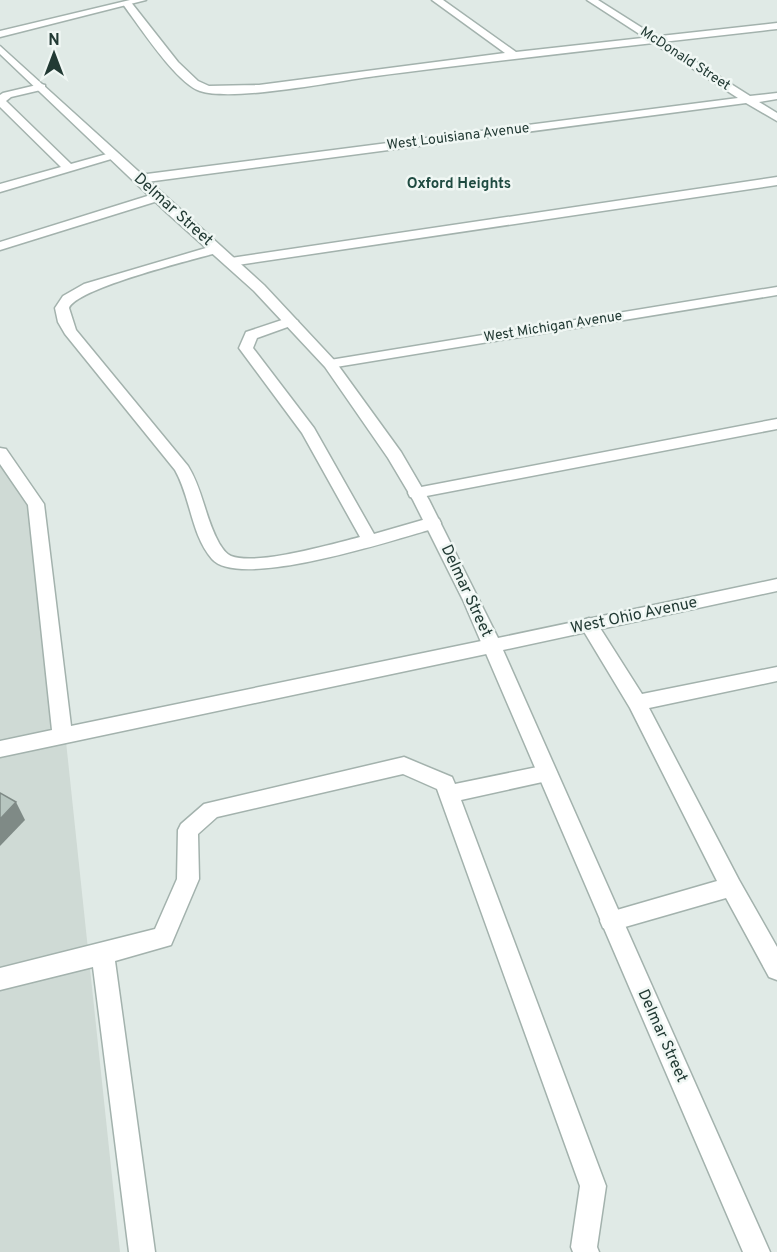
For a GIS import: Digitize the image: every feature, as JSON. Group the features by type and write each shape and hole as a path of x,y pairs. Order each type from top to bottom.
{"street":[{"path":"0,34 141,0"},
{"path":"437,0 514,55"},
{"name":"McDonald Street","path":"592,0 777,118"},
{"path":"127,3 187,78 201,88 259,88 514,55 777,26"},
{"name":"Delmar Street","path":"0,49 157,196 231,261 291,321 330,364 381,435 433,523 472,600 757,1252"},
{"path":"41,87 7,95 2,98 1,102 69,168"},
{"name":"West Louisiana Avenue","path":"139,178 777,96"},
{"path":"0,188 114,155"},
{"path":"231,261 777,180"},
{"path":"0,246 157,196"},
{"path":"216,249 89,287 70,296 63,303 61,317 98,367 170,452 186,475 196,497 210,543 217,556 228,562 247,564 370,541 433,523"},
{"name":"West Michigan Avenue","path":"330,364 777,291"},
{"path":"291,321 251,335 246,348 309,431 370,541"},
{"path":"416,493 777,424"},
{"path":"0,453 36,504 62,735"},
{"name":"West Ohio Avenue","path":"0,749 777,585"},
{"path":"589,626 637,703 731,887 777,969"},
{"path":"637,703 777,674"},
{"path":"0,979 163,938 188,879 188,830 211,810 404,765 445,783 593,1186 584,1247 586,1252"},
{"path":"449,794 547,773"},
{"path":"611,921 731,887"},
{"path":"103,954 142,1252"}],"shaded area":[{"path":"0,446 41,505 120,1252 0,1252"}],"building":[{"path":"0,793 16,802 0,819"}],"district":[{"name":"Oxford Heights","path":"459,184"}]}
